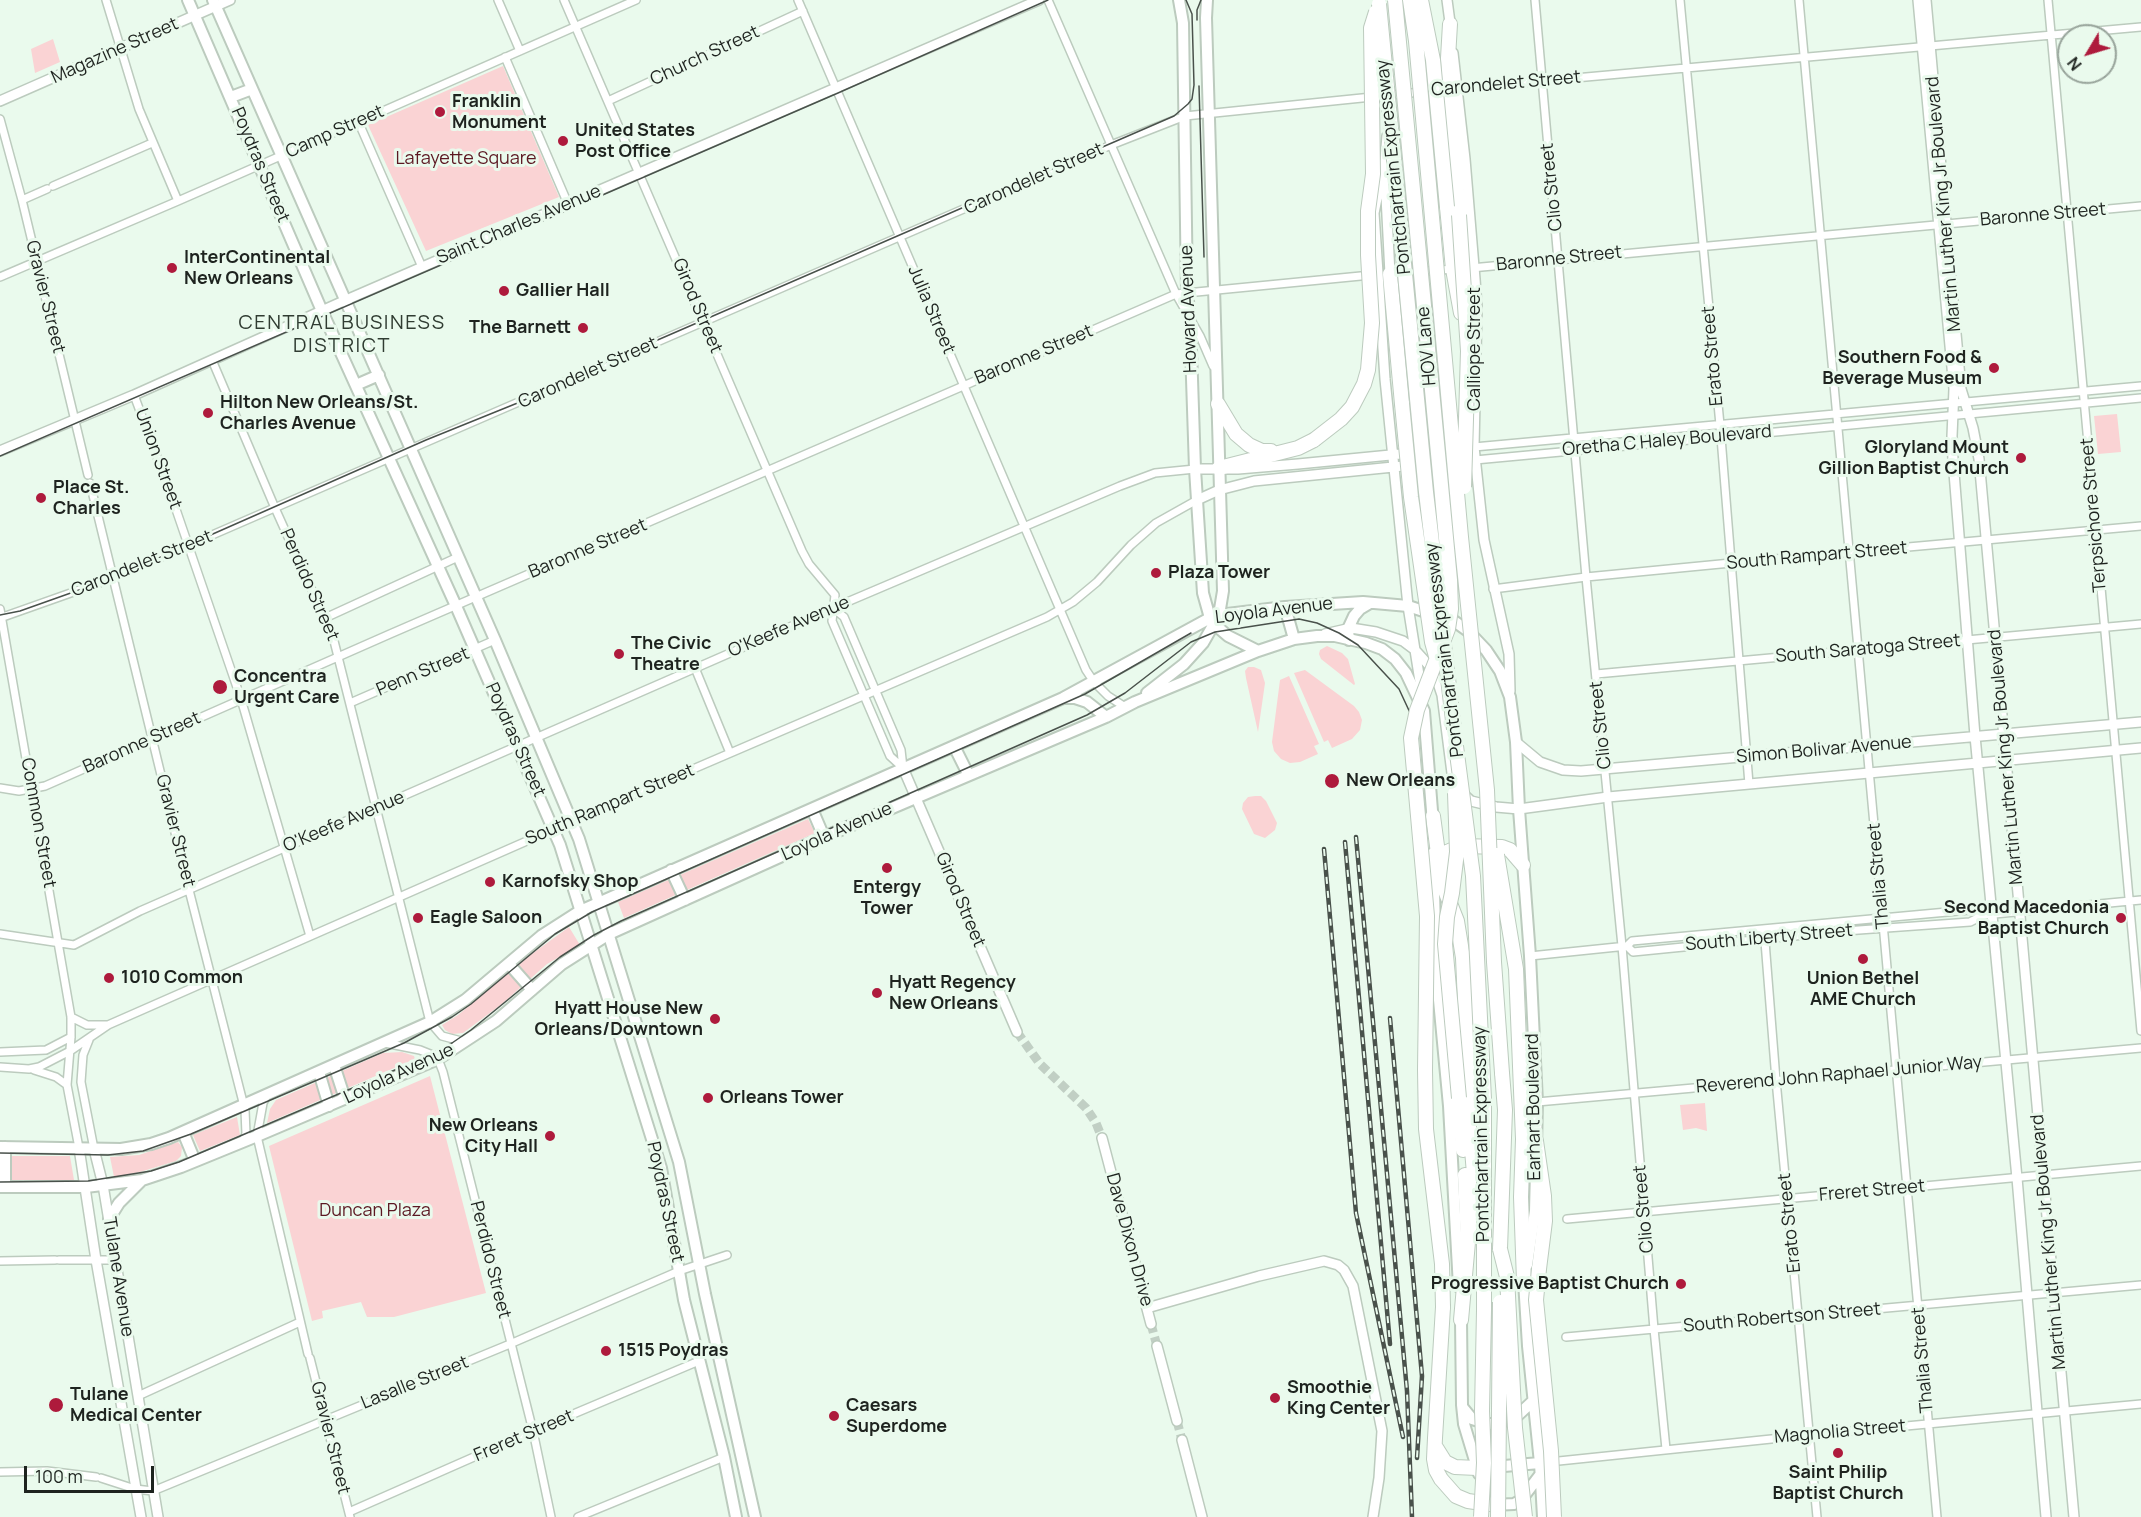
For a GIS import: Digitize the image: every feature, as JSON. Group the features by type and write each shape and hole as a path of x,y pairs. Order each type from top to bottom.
{"highway":[{"name":"HOV Lane","path":"1395,0 1451,609 1448,629 1417,710 1412,738 1427,916 1426,1129 1442,1264 1443,1307 1434,1459 1436,1470 1456,1496 1491,1511"},
{"name":"Pontchartrain Expressway","path":"1410,0 1416,41 1461,537 1487,790 1494,962 1505,1110 1500,1249 1498,1517"},
{"path":"1421,0 1433,60 1453,269 1475,374"},
{"name":"Pontchartrain Expressway","path":"1380,2 1430,527 1473,876 1484,1099 1482,1411 1484,1462 1481,1517"},
{"path":"1219,468 1298,448 1315,439 1341,419 1357,397 1368,370 1372,323 1368,255 1368,211 1373,174 1371,28 1380,2"},
{"path":"1450,24 1448,58 1453,89 1454,158 1468,351 1461,537"},
{"path":"1385,274 1394,323 1407,463 1432,642 1454,729"},
{"path":"1218,404 1236,434 1249,445 1262,451 1279,452"},
{"path":"1456,746 1456,852 1447,917 1446,945 1468,1242 1461,1320"},
{"path":"1487,790 1516,969 1529,1140 1545,1205 1536,1300 1551,1451 1554,1517"},
{"path":"1433,816 1444,891 1457,921 1463,958 1484,1310"},
{"path":"1440,870 1443,857 1447,852 1461,846 1510,850 1523,865"},
{"path":"1524,1281 1521,1197 1529,1140"},
{"path":"1500,1249 1507,1277 1515,1428 1525,1517"},
{"path":"1435,1438 1437,1451 1445,1462 1455,1467 1477,1468"}],"main road":[{"name":"Poydras Street","path":"188,0 322,311 554,829 661,1168 679,1271 736,1517"},
{"name":"Howard Avenue","path":"1179,0 1183,22 1185,116 1181,293 1190,319 1195,469 1204,601 1214,618"},
{"name":"Howard Avenue","path":"1207,0 1222,562 1222,591 1214,618"},
{"name":"Poydras Street","path":"214,3 573,820 679,1162 705,1294 755,1517"},
{"path":"231,97 252,89"},
{"path":"356,385 379,375"},
{"path":"1201,562 1222,562"},
{"name":"Loyola Avenue","path":"3,1147 135,1148 183,1132 430,1022 465,1000 541,936 580,910 1063,698 1214,618 1327,603 1408,606 1454,621 1468,632 1486,650 1500,671 1510,697"},
{"path":"1349,634 1354,616 1370,603"},
{"path":"1285,607 1294,639"},
{"path":"1130,705 1184,664 1203,643 1214,618 1228,636 1258,651"},
{"name":"Loyola Avenue","path":"3,1187 86,1187 142,1180 242,1143 329,1106 438,1059 466,1042 496,1021 562,964 609,934 968,774 1258,651 1294,639 1349,634 1382,649 1395,659 1406,673 1424,711"},
{"name":"Earhart Boulevard","path":"1510,697 1516,742 1537,1102 1529,1140"},
{"path":"1063,698 1075,698 1087,702 1106,717"},
{"path":"1424,711 1433,816 1436,968 1449,1106 1461,1320 1461,1405 1464,1424 1491,1511 1521,1500 1540,1475"},
{"path":"954,746 968,774"},
{"path":"812,809 824,837"},
{"path":"672,870 685,900"},
{"path":"509,964 532,990"},
{"path":"628,1062 646,1057"},
{"path":"334,1065 345,1099"},
{"path":"319,1072 329,1106"},
{"path":"636,1088 654,1083"},
{"path":"183,1132 195,1161"},
{"path":"3,1147 3,1187"},
{"path":"109,1219 119,1203 142,1180"},
{"path":"1524,1281 1543,1517"},
{"path":"1461,1405 1472,1419 1488,1424 1508,1421 1533,1401"},
{"path":"1477,1468 1540,1463"}],"street":[{"path":"106,0 139,110 178,201"},
{"name":"Magazine Street","path":"0,100 195,16 214,3 230,0"},
{"path":"498,0 520,51"},
{"name":"Girod Street","path":"564,0 802,551 809,564 835,595 832,621 890,756 903,768"},
{"name":"Camp Street","path":"0,277 636,0"},
{"name":"Julia Street","path":"798,0 1086,670 1113,700 1130,705"},
{"name":"Saint Charles Avenue","path":"0,451 134,395 346,300 1039,0"},
{"path":"1048,0 1111,145 1181,293"},
{"path":"1447,0 1450,24"},
{"name":"Clio Street","path":"1535,0 1586,577 1625,946 1634,1093 1666,1449"},
{"name":"Erato Street","path":"1680,0 1740,661 1749,784"},
{"path":"1799,0 1804,58"},
{"name":"Martin Luther King Jr Boulevard","path":"1918,0 1926,47 1942,224 1954,389 1953,460 1988,915 2006,1060 2046,1517"},
{"name":"Martin Luther King Jr Boulevard","path":"1926,0 1926,47"},
{"name":"Terpsichore Street","path":"2048,0 2141,1031"},
{"path":"1380,2 1389,49 1390,95 1385,159 1385,379 1408,606 1424,711"},
{"name":"Church Street","path":"608,100 803,11"},
{"name":"Carondelet Street","path":"1,618 113,578 1111,145 1185,116 1541,80 1686,69 2141,27"},
{"path":"505,57 567,204"},
{"name":"Thalia Street","path":"1804,58 1937,1517"},
{"name":"Calliope Street","path":"1453,89 1475,267 1477,307 1475,460 1484,540 1509,654 1510,697"},
{"name":"Gravier Street","path":"0,119 22,200 88,475"},
{"path":"358,121 422,267"},
{"path":"22,200 152,142"},
{"name":"Baronne Street","path":"0,788 19,791 45,786 339,656 1181,293 2141,206"},
{"name":"Martin Luther King Jr Boulevard","path":"1942,224 1961,389 1979,459 2074,1517"},
{"path":"1190,319 1211,359 1217,377"},
{"name":"Perdido Street","path":"212,360 325,618 339,656 430,1022"},
{"name":"Oretha C Haley Boulevard","path":"1195,469 1278,466 2141,386"},
{"name":"Union Street","path":"134,395 242,699 310,936"},
{"name":"Oretha C Haley Boulevard","path":"1197,500 1219,490 1275,478 2141,398"},
{"name":"O'Keefe Avenue","path":"0,934 74,945 140,911 833,608 1142,477 1195,469"},
{"name":"Gravier Street","path":"90,483 244,1105 246,1134 242,1143"},
{"name":"South Rampart Street","path":"0,1067 28,1069 45,1065 108,1025 573,820 1060,610 1097,582 1131,545 1156,523 1197,500"},
{"name":"South Rampart Street","path":"1493,589 1586,577 2141,526"},
{"path":"325,618 458,557"},
{"name":"Girod Street","path":"833,608 844,617 902,750 903,768 1017,1032"},
{"name":"Common Street","path":"0,609 59,942 71,1017 71,1037"},
{"name":"South Saratoga Street","path":"1596,674 2141,624"},
{"name":"Loyola Avenue","path":"1349,634 1376,632 1403,641 1416,650 1434,671 1442,695 1453,781 1471,801 1496,807 1519,809"},
{"name":"Penn Street","path":"350,703 495,640"},
{"path":"695,668 730,753"},
{"name":"Simon Bolivar Avenue","path":"1516,742 1535,760 1551,767 1581,771 2141,722"},
{"name":"Simon Bolivar Avenue","path":"1519,809 1608,797 2141,748"},
{"name":"South Liberty Street","path":"1625,946 1633,952 1970,922 1988,915 2019,911 2141,900"},
{"name":"South Liberty Street","path":"1530,956 1625,946 1632,941 1969,910 1988,915"},
{"name":"Erato Street","path":"1764,929 1817,1517"},
{"path":"71,1017 87,1025 108,1025"},
{"path":"430,1022 442,1036 466,1042"},
{"path":"0,1052 45,1050 71,1037"},
{"name":"Tulane Avenue","path":"71,1037 66,1085 86,1187 96,1260 141,1517"},
{"name":"Tulane Avenue","path":"90,1038 83,1055 81,1082 103,1185 158,1517"},
{"path":"385,1043 420,1050 438,1059"},
{"name":"Reverend John Raphael Junior Way","path":"1537,1102 2141,1048"},
{"name":"Perdido Street","path":"438,1059 533,1431 551,1517"},
{"path":"28,1069 56,1077 66,1085"},
{"name":"Gravier Street","path":"267,1095 263,1103 257,1136 300,1322 350,1515"},
{"name":"Dave Dixon Drive","path":"1102,1138 1151,1324"},
{"name":"Freret Street","path":"1567,1219 2141,1166"},
{"name":"Lasalle Street","path":"0,1472 47,1471 99,1478 135,1489 153,1491 510,1344 679,1271 727,1255"},
{"path":"0,1261 116,1260"},
{"path":"1147,1308 1259,1276 1324,1261 1338,1265 1344,1270 1353,1286 1382,1431 1379,1478 1373,1517"},
{"name":"South Robertson Street","path":"1566,1337 2141,1286"},
{"path":"138,1396 300,1322"},
{"path":"1157,1346 1177,1421"},
{"name":"Freret Street","path":"350,1515 533,1431 699,1361"},
{"name":"Magnolia Street","path":"1540,1463 2141,1404"},
{"path":"1182,1440 1202,1517"},
{"path":"578,1517 723,1457"}],"green space":[{"path":"53,39 60,62 35,73 31,49"},
{"name":"Lafayette Square","path":"503,66 559,197 426,251 368,125"},
{"path":"2117,414 2121,452 2098,454 2094,416"},
{"path":"1327,646 1342,653 1348,659 1354,685 1321,659 1320,650"},
{"path":"1248,667 1261,670 1265,683 1258,732 1246,678 1245,671"},
{"path":"1305,670 1359,712 1362,720 1360,730 1352,739 1332,748 1328,740 1324,742 1294,673"},
{"path":"1289,676 1319,744 1314,746 1318,754 1300,762 1290,763 1281,759 1274,751 1272,742 1280,680"},
{"path":"1261,796 1266,801 1277,823 1275,830 1265,838 1254,834 1242,809 1248,797"},
{"path":"808,819 815,833 624,918 618,902"},
{"path":"569,927 580,945 547,964 502,1004 463,1033 452,1034 445,1030 442,1025 458,1015 529,956"},
{"path":"402,1052 414,1056 415,1059 267,1123 270,1109 276,1100 383,1053"},
{"name":"Duncan Plaza","path":"430,1076 486,1293 394,1317 367,1317 361,1302 322,1311 323,1318 312,1321 269,1146"},
{"path":"1705,1103 1707,1131 1696,1128 1683,1130 1680,1105"},
{"path":"237,1117 240,1135 200,1151 193,1135"},
{"path":"178,1142 182,1147 181,1156 176,1161 114,1177 110,1157 139,1155"},
{"path":"0,1156 70,1156 74,1180 0,1180"}],"tunnel":[{"path":"1017,1032 1040,1064 1086,1108 1102,1138"},
{"path":"1151,1324 1157,1346"},
{"path":"1177,1421 1182,1440"}],"tram line":[{"path":"0,456 1048,0"},
{"path":"0,615 20,611 113,578 1174,116 1192,99 1194,85 1192,14 1186,0"},
{"path":"1197,20 1197,10 1201,0"},
{"path":"1199,86 1204,257"},
{"path":"0,1182 88,1181 151,1171 179,1162 416,1061 452,1043 471,1030 560,957 594,935 1087,715 1125,693 1191,642 1215,632 1299,619 1317,623 1358,645 1399,689 1412,717"},
{"path":"0,1153 108,1155 143,1151 191,1134 404,1043 471,1004 555,934 592,912 1085,694 1191,633"}],"railway":[{"path":"1356,837 1407,1391 1412,1517"},
{"path":"1345,842 1390,1344"},
{"path":"1324,849 1356,1213 1403,1437"},
{"path":"1390,1018 1422,1376 1417,1458"}],"place":[{"name":"Franklin Monument","path":"440,112"},
{"name":"United States Post Office","path":"563,141"},
{"name":"InterContinental New Orleans","path":"172,268"},
{"name":"Gallier Hall","path":"504,291"},
{"name":"The Barnett","path":"583,328"},
{"name":"Southern Food & Beverage Museum","path":"1994,368"},
{"name":"Hilton New Orleans/St. Charles Avenue","path":"208,413"},
{"name":"Gloryland Mount Gillion Baptist Church","path":"2021,458"},
{"name":"Place St. Charles","path":"41,498"},
{"name":"Plaza Tower","path":"1156,573"},
{"name":"The Civic Theatre","path":"619,654"},
{"name":"Concentra Urgent Care","path":"220,687"},
{"name":"New Orleans","path":"1332,781"},
{"name":"Entergy Tower","path":"887,868"},
{"name":"Karnofsky Shop","path":"490,882"},
{"name":"Eagle Saloon","path":"418,918"},
{"name":"Second Macedonia Baptist Church","path":"2121,918"},
{"name":"Union Bethel AME Church","path":"1863,959"},
{"name":"1010 Common","path":"109,978"},
{"name":"Hyatt Regency New Orleans","path":"877,993"},
{"name":"Hyatt House New Orleans/Downtown","path":"715,1019"},
{"name":"Orleans Tower","path":"708,1098"},
{"name":"New Orleans City Hall","path":"550,1136"},
{"name":"Progressive Baptist Church","path":"1681,1284"},
{"name":"1515 Poydras","path":"606,1351"},
{"name":"Smoothie King Center","path":"1275,1398"},
{"name":"Tulane Medical Center","path":"56,1405"},
{"name":"Caesars Superdome","path":"834,1416"},
{"name":"Saint Philip Baptist Church","path":"1838,1453"}],"district":[{"name":"CENTRAL BUSINESS DISTRICT","path":"342,334"}]}
